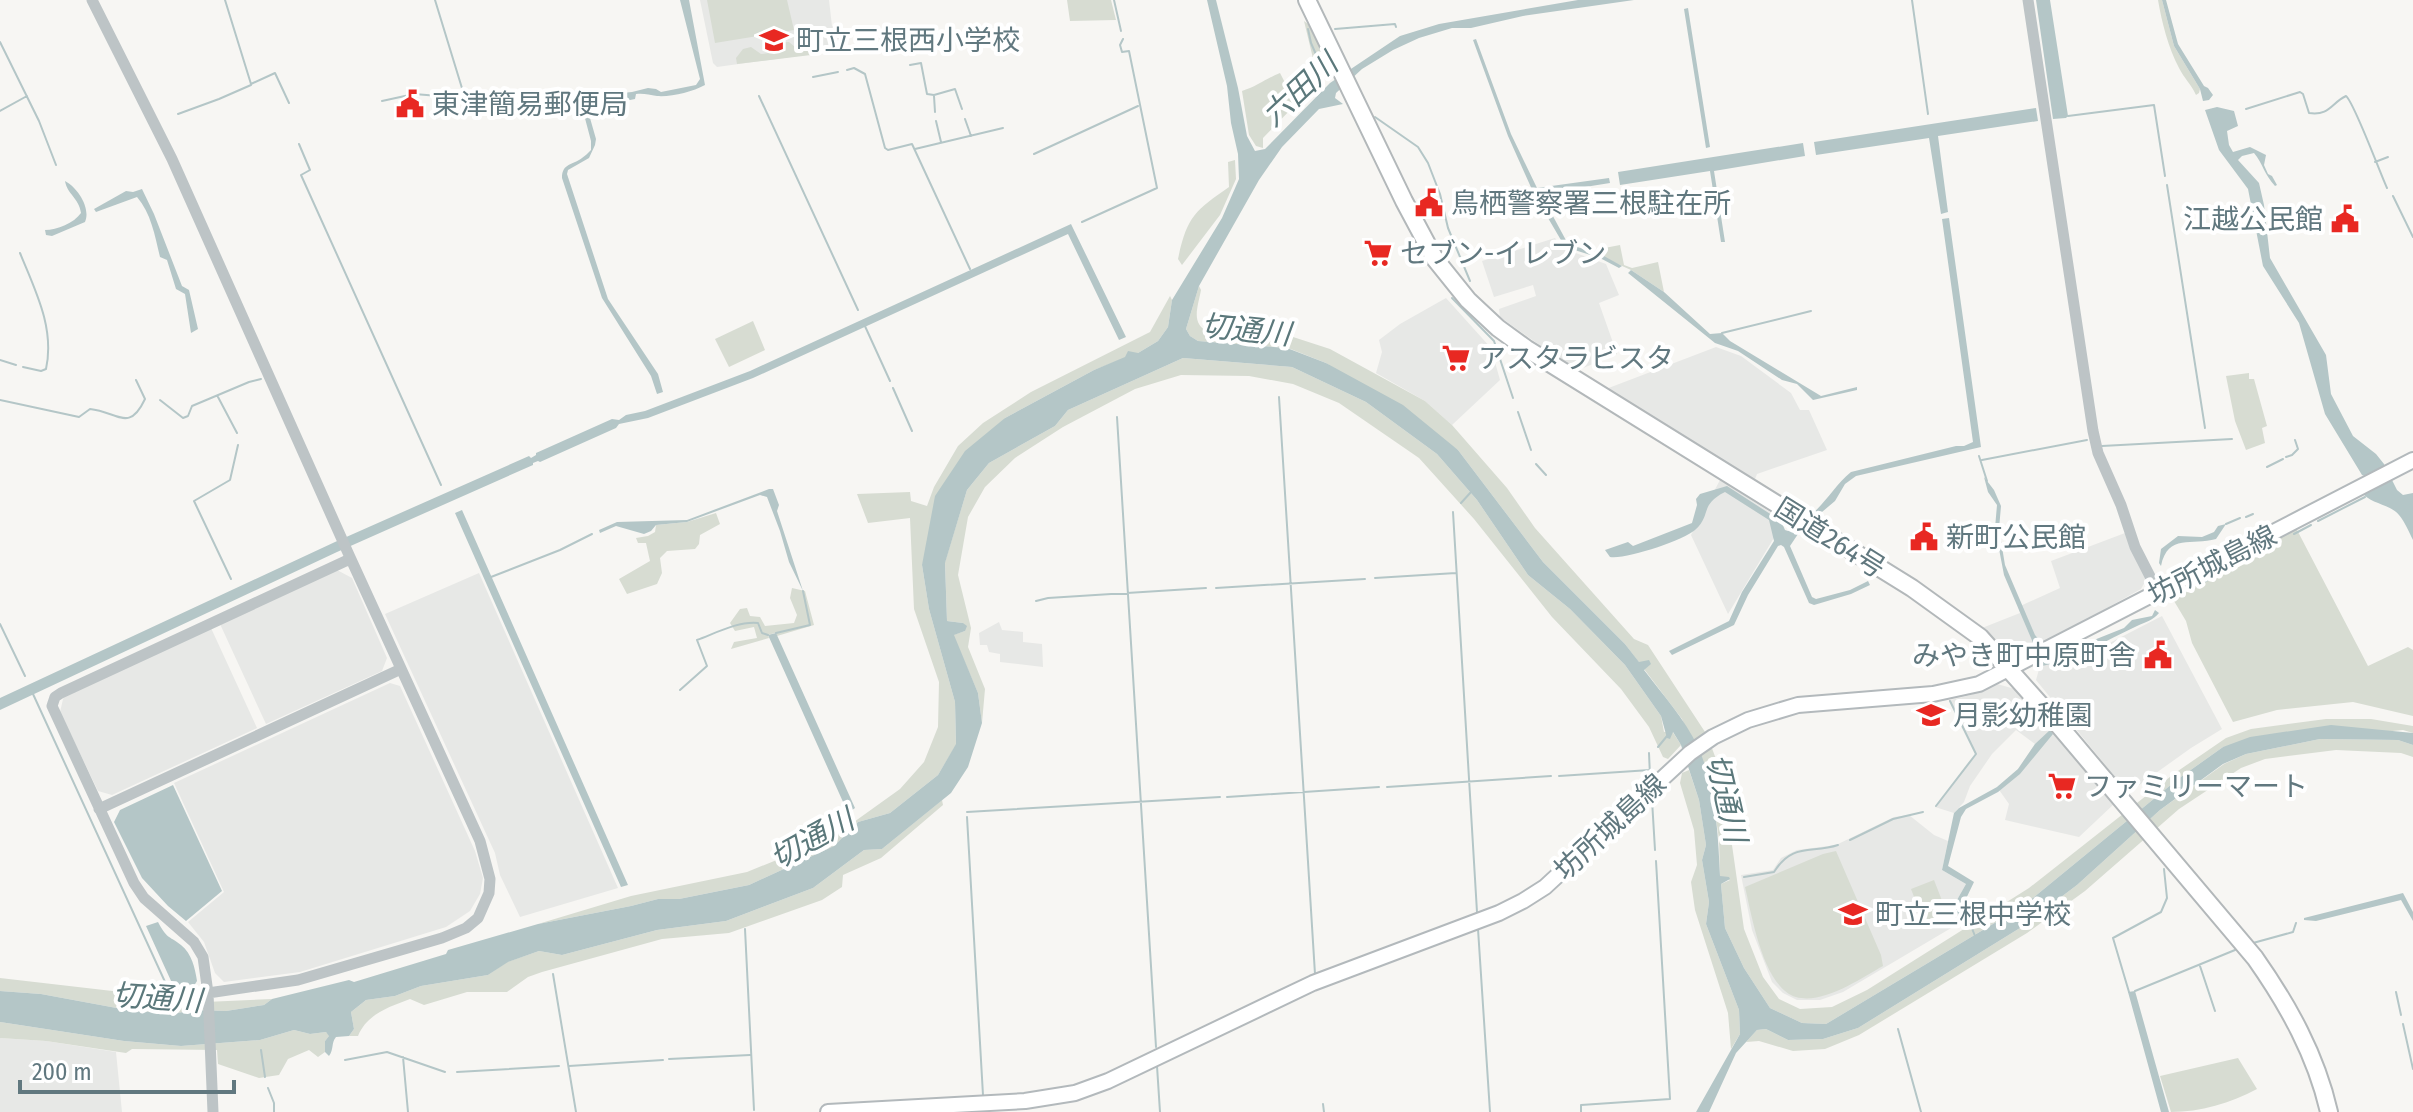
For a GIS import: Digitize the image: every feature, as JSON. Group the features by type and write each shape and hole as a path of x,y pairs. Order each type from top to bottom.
{"highway":[{"name":"国道264号","path":"1307,0 1404,201 1435,259 1454,285 1484,316 1527,349 1938,605 1980,637 2255,958 2276,987 2305,1042 2329,1112"}],"main road":[{"name":"坊所城島線","path":"828,1112 1025,1101 1075,1093 1108,1081 1313,983 1499,913 1523,901 1545,887 1665,775 1713,737 1748,720 1798,705 1933,694 1979,684 2413,460"}],"street":[{"path":"92,0 172,159 480,841 490,879 485,907 466,928 442,938 298,980 208,997"},
{"path":"2028,0 2093,431 2098,453 2135,547 2158,592"},
{"path":"213,1112 208,997 203,957 194,942 144,898 134,883 52,706 55,697 349,555"},
{"path":"99,809 401,669"}],"shaded area":[{"path":"680,0 689,0 705,85 669,96 636,94 635,99 630,100 593,99 588,111 595,145 589,158 568,170 567,174 608,299 658,374 663,392 657,394 651,376 602,298 562,173 591,150 582,107 591,96 648,88 661,92 696,85 700,79"},
{"name":"町立三根西小学校","path":"700,0 829,0 832,26 839,29 842,50 717,67 713,63"},
{"path":"707,0 787,0 794,30 715,43"},
{"path":"1067,0 1111,0 1116,20 1070,21"},
{"path":"1207,0 1216,0 1247,136 1255,151 1265,149 1330,83 1400,36 1439,24 1578,0 1634,0 1523,16 1471,28 1452,28 1419,38 1362,69 1336,93 1335,98 1343,104 1319,109 1282,147 1259,180 1199,286 1186,329 1198,341 1287,348 1326,363 1403,405 1458,450 1543,562 1639,662 1649,660 1651,664 1644,670 1687,727 1704,762 1715,810 1720,876 1730,879 1721,884 1725,928 1744,968 1770,1008 1802,1023 1826,1024 2023,906 2178,779 2223,747 2250,737 2331,725 2413,733 2413,745 2398,740 2320,739 2246,754 2223,764 2160,810 2077,885 2020,928 1858,1028 1823,1039 1788,1040 1766,1029 1757,1030 1736,1053 1709,1112 1696,1112 1740,1034 1739,1010 1706,924 1709,902 1702,860 1706,845 1699,800 1681,745 1673,732 1670,739 1667,738 1661,716 1625,665 1570,609 1528,575 1477,500 1437,454 1366,402 1292,367 1183,358 1068,410 1055,426 989,463 967,490 945,563 947,621 967,626 965,631 954,635 978,693 982,723 968,767 951,793 882,849 864,850 813,888 726,921 657,930 562,955 539,951 508,962 488,975 421,986 395,996 366,1000 351,1012 354,1029 349,1036 336,1037 329,1056 325,1052 325,1041 329,1036 326,1032 310,1034 294,1030 260,1040 181,1046 124,1041 0,1022 0,991 41,994 122,1009 170,1014 264,1005 272,999 349,980 354,982 538,924 658,899 679,899 749,885 834,846 858,822 890,813 938,775 956,744 955,702 929,609 922,565 935,496 965,451 1005,418 1094,370 1125,357 1128,351 1138,353 1158,341 1168,327 1172,300 1222,218 1239,179 1227,86"},
{"path":"2036,0 2050,0 2066,118 2053,119"},
{"path":"2158,0 2162,0 2174,46 2200,89 2196,95 2172,52"},
{"path":"2162,0 2166,0 2178,44 2213,95 2209,100 2203,101 2200,89 2174,46"},
{"path":"1688,8 1710,147 1706,148 1684,9"},
{"path":"1304,21 1331,71 1309,94 1307,82 1317,75"},
{"path":"1476,39 1511,134 1537,188 1609,178 1610,183 1541,194 1568,244 1602,255 1622,266 1619,268 1600,258 1565,247 1534,194 1508,136 1473,40"},
{"path":"789,42 795,47 814,43 819,45 819,54 737,64 736,58 743,49 751,47 761,54 769,53 772,43"},
{"path":"1280,73 1296,104 1263,138 1263,148 1256,146 1249,135 1242,91"},
{"path":"2217,107 2234,111 2238,126 2227,131 2233,152 2250,147 2266,155 2264,165 2275,186 2254,153 2238,160 2259,183 2270,258 2326,355 2331,394 2353,436 2376,454 2397,490 2403,495 2413,493 2413,540 2395,511 2363,494 2372,489 2367,477 2362,475 2325,414 2299,323 2263,266 2248,189 2219,150 2205,110"},
{"path":"2036,108 2038,121 1938,136 1948,212 1941,214 1929,138 1816,155 1814,142"},
{"path":"1803,143 1805,156 1714,171 1725,242 1721,242 1710,171 1620,185 1618,172"},
{"path":"1235,160 1236,179 1220,215 1182,265 1178,259 1189,224 1200,209 1229,187 1228,162"},
{"path":"65,181 82,199 86,211 85,222 52,236 46,235 45,230 65,225 81,213"},
{"path":"142,189 182,286 189,290 198,329 191,333 185,294 176,289 167,260 160,257 142,203 137,197 96,212 94,209 126,191"},
{"path":"1949,218 1981,447 1856,476 1845,484 1835,501 1816,517 1812,514 1851,472 1973,442 1942,219"},
{"path":"1071,224 1126,337 1119,340 1068,234 753,378 648,418 619,424 0,710 0,698 335,542 529,456 531,458 612,419 619,420 626,415 645,411 750,371"},
{"path":"1555,238 1562,248 1606,264 1619,295 1599,303 1617,354 1576,371 1500,317 1499,309 1536,296 1533,285 1494,297 1482,261"},
{"path":"1620,245 1624,265 1632,268 1658,262 1664,292 1631,270 1589,251"},
{"path":"1631,270 1664,292 1710,334 1722,333 1730,341 1821,396 1857,387 1857,390 1813,400 1797,384 1782,380 1738,351 1715,343 1628,273"},
{"path":"1199,286 1197,320 1203,329 1209,332 1290,336 1330,349 1425,401 1452,425 1507,488 1535,528 1634,639 1648,645 1707,735 1722,775 1744,929 1763,977 1779,999 1800,1009 1832,1007 1867,990 2029,888 2175,773 2226,738 2251,729 2326,719 2371,719 2413,726 2413,733 2403,730 2223,747 2178,779 2023,906 1826,1024 1802,1023 1770,1008 1744,968 1725,928 1721,884 1730,880 1720,877 1719,839 1712,792 1682,719 1625,644 1543,562 1458,450 1326,363 1288,348 1198,341 1190,336 1186,329"},
{"path":"1170,296 1168,327 1158,341 1138,353 1094,370 1005,418 922,565 929,609 955,702 956,745 938,775 890,813 858,822 834,846 749,885 679,899 658,899 538,924 631,896 747,872 833,837 900,789 924,762 938,727 939,682 914,609 910,518 868,523 857,494 910,492 911,501 927,506 934,487 958,446 983,423 1031,392 1150,332"},
{"path":"1446,298 1491,348 1500,380 1452,425 1425,401 1376,373 1382,352 1379,340 1400,324"},
{"path":"753,321 765,350 729,367 715,339"},
{"path":"1716,347 1741,356 1791,393 1800,410 1809,410 1827,450 1757,474 1755,479 1606,389"},
{"path":"1183,358 1292,367 1366,402 1437,454 1477,500 1528,575 1570,609 1625,665 1661,716 1664,732 1672,731 1681,745 1668,759 1663,757 1649,727 1621,689 1552,617 1474,519 1419,458 1339,403 1293,384 1249,376 1181,375 1135,389 1063,427 1015,458 985,487 968,517 958,575 971,628 968,647 985,689 982,723 978,693 953,635 965,631 963,623 947,621 945,562 967,490 989,463 1055,426 1068,410"},
{"path":"2249,373 2249,379 2254,379 2267,426 2262,428 2265,443 2246,450 2235,421 2226,376"},
{"path":"1984,477 2001,506 1999,529 2005,565 2035,635 2041,642 2034,645 2004,575 1995,528 1997,505 1988,492"},
{"path":"1720,480 1784,521 1728,614 1691,535"},
{"path":"1727,486 1781,521 1785,530 1795,528 1800,531 1790,546 1812,597 1816,599 1850,590 1868,581 1870,585 1814,605 1809,603 1784,547 1778,546 1734,625 1672,655 1669,651 1729,621 1742,592 1774,541 1769,520 1725,492 1712,501 1700,525 1679,539 1618,557 1610,557 1605,550 1628,542 1633,546 1692,523 1696,499 1700,494"},
{"path":"773,489 779,505 777,511 803,591 789,562 767,497 760,495 687,522 656,525 644,534 616,526 600,533 599,530 617,522 687,520"},
{"path":"462,510 628,885 621,887 455,513"},
{"path":"716,513 720,524 700,535 695,549 667,551 660,558 662,573 657,584 627,594 619,579 650,561 646,543 638,543 636,538 655,532 656,525 687,522"},
{"path":"2226,524 2216,539 2175,545 2164,556 2161,566 2159,563 2161,549 2178,536 2202,537"},
{"path":"2296,528 2368,666 2408,647 2413,650 2413,716 2353,702 2277,710 2233,722 2174,601 2178,590"},
{"path":"2125,533 2146,580 2141,589 2028,652 2003,648 1982,628 2020,613 2018,607 2060,588 2051,561"},
{"path":"337,570 352,578 387,658 382,671 266,724 220,624"},
{"path":"479,573 618,888 520,917 500,875 495,853 385,614"},
{"path":"792,588 805,591 814,625 777,636 775,633 768,635 769,638 731,649 734,642 757,638 754,627 735,631 730,623 740,609 747,608 750,616 760,617 765,626 794,623 797,615 790,598"},
{"path":"2155,610 2159,613 2149,621 2079,654 2042,666 2043,662 2072,647 2076,649 2124,628 2132,620 2152,616"},
{"path":"2162,616 2222,729 2128,793 2036,680 2040,666 2094,651"},
{"path":"999,622 1002,630 1023,632 1023,642 1042,644 1043,667 1000,662 1000,654 989,652 987,645 980,645 979,633"},
{"path":"211,628 257,728 112,795 98,791 60,712 64,695"},
{"path":"776,633 855,808 848,813 768,635"},
{"path":"390,683 400,686 475,851 483,878 480,894 470,911 446,927 300,972 224,982 215,973 204,942 188,922 224,892 174,783"},
{"path":"1997,684 2015,689 2114,804 2079,837 2005,820 2009,804 1997,787 2018,769 2035,744 2016,730 1992,754 1970,786 1964,802 1954,813 1935,807 1976,754 1950,700"},
{"path":"2050,730 2053,734 2020,774 1998,792 1966,809 1961,817 1948,866 1974,882 1963,905 1969,917 1963,921 1953,907 1966,884 1942,870 1954,813 1997,787 2018,769 2035,744"},
{"path":"2320,739 2398,740 2413,745 2413,757 2401,753 2336,750 2265,759 2241,768 2179,809 2085,891 2027,933 1859,1035 1825,1049 1793,1051 1759,1041 1746,1042 1757,1030 1766,1029 1788,1040 1823,1039 1858,1028 2020,928 2077,885 2160,810 2224,764 2246,754"},
{"path":"1689,770 1699,800 1706,845 1702,860 1709,902 1706,924 1739,1010 1740,1034 1731,1049 1728,1013 1695,910 1691,882 1697,865 1694,830 1680,783 1682,773"},
{"path":"173,785 222,891 186,921 142,878 114,822 120,810"},
{"path":"942,800 943,805 881,858 843,875 842,887 822,900 729,933 662,939 542,972 528,977 507,992 467,992 424,1005 410,999 373,1017 358,1036 349,1036 354,1029 351,1012 366,1000 395,996 421,986 488,975 507,962 539,951 562,955 657,930 726,921 813,888 864,850 882,849"},
{"name":"町立三根中学校","path":"1909,815 1934,835 1948,841 1942,870 1966,884 1953,907 1963,921 1843,992 1820,1000 1797,1000 1783,993 1772,982 1752,930 1741,875 1773,870 1781,858 1797,850 1836,845 1894,817"},
{"path":"1836,851 1883,966 1830,994 1796,997 1775,980 1767,965 1745,887"},
{"path":"1934,880 1948,916 1925,925 1911,889"},
{"path":"2403,893 2413,912 2413,921 2401,900 2316,921 2304,920 2304,918"},
{"path":"158,922 190,957 197,981 190,992 177,994 146,926"},
{"path":"0,978 147,995 160,1004 272,999 264,1005 226,1011 197,1010 170,1014 122,1009 41,994 0,991"},
{"path":"2135,991 2169,1112 2161,1112 2128,992"},
{"path":"0,1022 124,1041 181,1046 260,1040 294,1030 310,1034 326,1032 330,1035 325,1041 325,1052 318,1057 309,1050 288,1059 279,1075 259,1078 218,1064 217,1050 132,1049 126,1053 46,1041 0,1038"},
{"path":"0,1038 46,1041 116,1052 122,1112 0,1112"},
{"path":"2238,1058 2257,1089 2215,1106 2171,1112 2160,1076"}],"waterway":[{"path":"225,0 251,84 275,73 289,103"},
{"path":"435,0 465,98 483,103 557,103"},
{"path":"1114,0 1121,31"},
{"path":"1912,0 1928,114"},
{"path":"1335,29 1395,24 1396,27"},
{"name":"六田川","path":"1308,29 1325,75"},
{"path":"1082,222 1157,188 1129,51 1122,52 1120,45 1123,39"},
{"path":"0,42 39,121 56,165"},
{"path":"910,65 921,63 927,94 955,89 962,109"},
{"path":"847,70 854,68 865,74 885,148 888,150 912,144 970,269"},
{"path":"813,77 838,72"},
{"name":"六田川","path":"1309,86 1323,74"},
{"path":"178,114 251,85"},
{"path":"2246,109 2300,92 2309,113 2322,113 2346,96 2387,188"},
{"path":"382,101 414,94 464,98"},
{"path":"0,111 27,96"},
{"path":"759,96 858,310"},
{"path":"934,96 935,112"},
{"path":"2068,116 2154,105 2165,176"},
{"path":"1034,154 1138,106"},
{"path":"1375,117 1418,147 1428,163 1448,228 1470,281"},
{"path":"965,119 971,136"},
{"path":"936,121 941,142"},
{"path":"915,149 1003,128"},
{"path":"299,144 310,170 301,175 441,485"},
{"path":"2375,162 2388,157"},
{"path":"2167,185 2205,428"},
{"path":"2393,196 2413,237"},
{"path":"20,253 42,310 48,339 46,369 41,371 23,367"},
{"path":"1452,298 1494,341 1513,398"},
{"path":"1722,333 1811,311"},
{"path":"864,324 890,381"},
{"path":"0,360 16,365"},
{"path":"160,400 183,418 188,416 192,406 261,379"},
{"path":"0,400 79,417 90,409 128,418 134,415 145,399 136,380"},
{"path":"893,388 912,431"},
{"path":"218,397 237,433"},
{"path":"1279,397 1315,974"},
{"path":"1518,412 1531,450"},
{"path":"1117,417 1156,1047"},
{"path":"2102,446 2232,439"},
{"path":"1982,460 2087,440"},
{"path":"2286,457 2298,449 2295,440"},
{"path":"231,579 194,501 230,480 238,445"},
{"path":"1979,456 1987,481"},
{"path":"2267,467 2283,459"},
{"path":"1536,464 1546,475"},
{"path":"1461,503 1471,492"},
{"path":"2318,521 2365,497"},
{"path":"1453,512 1477,912"},
{"path":"2246,517 2253,514"},
{"path":"2226,524 2240,518"},
{"path":"2294,534 2311,525"},
{"path":"491,577 592,534"},
{"path":"2237,564 2274,545"},
{"path":"1375,578 1456,573"},
{"path":"2200,584 2217,575"},
{"path":"1216,588 1365,579"},
{"path":"1036,601 1206,588"},
{"path":"776,633 810,625 803,591"},
{"path":"680,690 707,666 697,640 750,623 758,623 762,633 768,635"},
{"path":"0,624 25,676"},
{"name":"切通川","path":"33,694 166,984"},
{"path":"1936,806 1976,754 1950,701"},
{"path":"1658,747 1667,736"},
{"path":"1649,753 1650,776"},
{"path":"1559,776 1650,770"},
{"path":"1387,787 1551,776"},
{"path":"1227,797 1379,787"},
{"path":"967,812 1220,797"},
{"path":"1652,800 1655,850"},
{"path":"1850,840 1893,819 1923,812"},
{"path":"967,817 983,1095"},
{"path":"1744,877 1774,872 1788,856 1795,853 1838,845"},
{"path":"1581,1112 1581,1105 1670,1099 1656,861"},
{"path":"2129,992 2113,938 2161,912 2167,898 2164,869"},
{"path":"2253,943 2293,932 2296,923"},
{"path":"1971,926 1975,936"},
{"path":"745,929 754,1110"},
{"path":"1478,929 1490,1112"},
{"path":"2135,991 2235,950"},
{"path":"2200,966 2215,1011"},
{"path":"553,974 576,1112"},
{"path":"2396,992 2401,1015"},
{"path":"2403,1024 2413,1069"},
{"path":"1898,1029 1921,1112"},
{"path":"261,1050 265,1077"},
{"path":"345,1060 387,1052 445,1072"},
{"path":"669,1059 750,1055"},
{"path":"403,1057 408,1112"},
{"path":"569,1066 663,1060"},
{"path":"457,1072 559,1066"},
{"path":"1157,1066 1160,1112"},
{"path":"268,1088 274,1112"},
{"path":"1323,1104 1324,1112"}],"place":[{"name":"町立三根西小学校","path":"774,40"},
{"name":"東津簡易郵便局","path":"410,104"},
{"name":"鳥栖警察署三根駐在所","path":"1429,203"},
{"name":"江越公民館","path":"2345,219"},
{"name":"セブン-イレブン","path":"1378,253"},
{"name":"アスタラビスタ","path":"1456,358"},
{"name":"新町公民館","path":"1924,537"},
{"name":"みやき町中原町舎","path":"2158,655"},
{"name":"月影幼稚園","path":"1931,715"},
{"name":"ファミリーマート","path":"2062,786"},
{"name":"町立三根中学校","path":"1853,914"}]}
